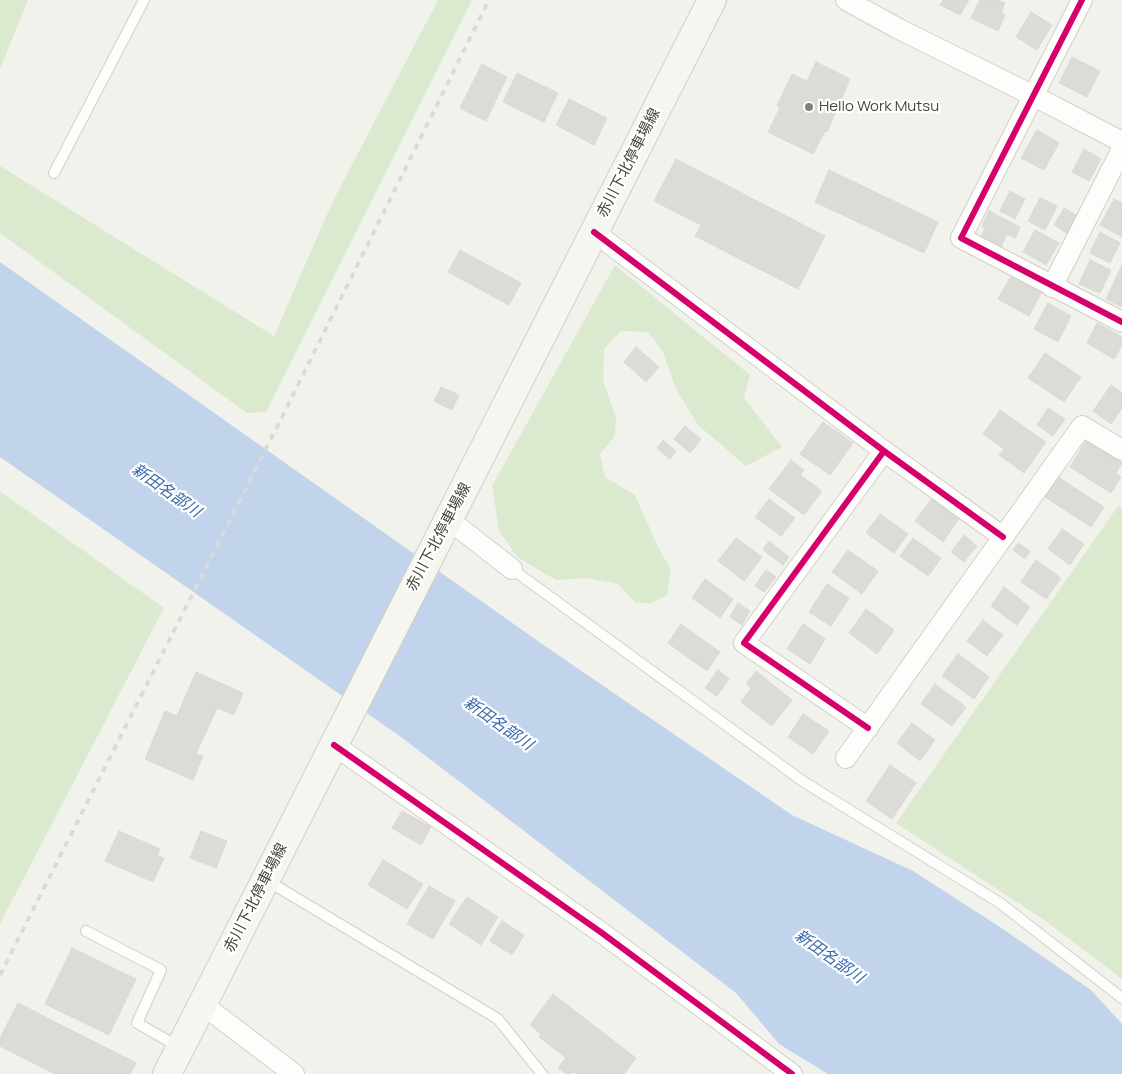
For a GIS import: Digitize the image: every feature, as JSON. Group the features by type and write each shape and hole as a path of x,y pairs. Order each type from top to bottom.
{"main road":[{"name":"赤川下北停車場線","path":"167,1074 425,561 712,0"}],"street":[{"path":"846,0 899,29 1122,142"},
{"path":"1082,0 1032,95 961,238 1122,322"},
{"path":"1052,287 1122,149"},
{"path":"594,232 884,451 1003,537"},
{"path":"846,758 1082,426 1122,450"},
{"path":"868,728 744,643 884,451"},
{"path":"448,519 512,568"},
{"path":"336,740 792,1074"},
{"path":"202,1004 294,1074"}],"lane":[{"path":"54,173 144,0"},
{"path":"512,568 804,782 1000,903 1122,998"},
{"path":"265,880 498,1020 542,1074"},
{"path":"86,931 161,970 137,1023 180,1047"}],"green space":[{"path":"0,0 28,0 0,69"},
{"path":"438,0 472,0 266,412 247,413 0,233 0,166 274,336 332,203"},
{"path":"615,265 750,375 744,398 782,447 746,466 698,425 676,389 662,350 648,332 621,331 604,349 603,380 616,418 615,436 600,454 605,477 635,495 657,545 671,570 667,595 652,603 636,603 618,584 586,578 556,580 517,557 499,530 492,486"},
{"path":"0,491 164,608 0,924"},
{"path":"1118,506 1122,509 1122,979 1047,922 896,823"}],"water":[{"name":"新田名部川","path":"0,262 545,646 792,815 913,871 1000,927 1091,990 1122,1024 1122,1074 828,1074 779,1044 736,993 401,737 0,457"}],"building":[{"path":"943,0 969,0 960,15 940,5"},
{"path":"980,0 998,0 1005,3 1001,13 1005,15 998,31 971,18"},
{"path":"1031,12 1052,25 1037,50 1016,37"},
{"path":"1072,57 1100,71 1087,97 1059,83"},
{"name":"Hello Work Mutsu","path":"816,62 850,79 827,132 825,131 813,154 768,132 780,108 777,106 792,74 807,81"},
{"path":"482,64 507,77 486,121 460,108"},
{"path":"517,73 558,93 544,122 503,102"},
{"path":"569,99 607,118 594,145 556,125"},
{"path":"1037,130 1059,143 1044,170 1021,158"},
{"path":"1084,149 1101,159 1089,181 1072,172"},
{"path":"676,159 825,236 798,289 695,236 701,225 654,201"},
{"path":"829,170 938,222 924,253 815,202"},
{"path":"1010,191 1025,199 1015,219 1000,211"},
{"path":"1040,198 1057,206 1045,230 1028,221"},
{"path":"1114,199 1122,203 1122,237 1100,225"},
{"path":"1064,208 1078,216 1068,234 1054,225"},
{"path":"989,211 1020,227 1015,238 1007,234 1000,249 980,239 985,228 982,226"},
{"path":"1035,230 1059,243 1046,265 1023,252"},
{"path":"1100,232 1120,243 1110,263 1090,253"},
{"path":"460,250 521,283 509,305 448,272"},
{"path":"1090,260 1111,270 1100,293 1079,284"},
{"path":"1122,265 1122,307 1106,299"},
{"path":"1012,274 1042,291 1029,316 998,299"},
{"path":"1048,303 1071,316 1058,342 1034,329"},
{"path":"1097,323 1122,337 1122,345 1114,359 1087,343"},
{"path":"636,347 659,367 646,382 624,362"},
{"path":"1045,353 1081,377 1064,402 1028,378"},
{"path":"1111,385 1122,393 1122,408 1111,424 1093,411"},
{"path":"441,387 459,395 452,410 434,401"},
{"path":"1048,408 1065,419 1053,436 1037,425"},
{"path":"1000,410 1046,442 1024,473 999,455 1004,449 983,434"},
{"path":"823,422 853,443 830,475 800,454"},
{"path":"685,426 701,439 690,453 674,439"},
{"path":"663,440 676,451 670,459 657,448"},
{"path":"1086,441 1122,463 1116,473 1121,477 1111,493 1070,467"},
{"path":"791,460 804,470 800,475 822,491 804,515 769,489"},
{"path":"1058,477 1104,507 1091,527 1045,497"},
{"path":"933,497 960,517 943,542 915,521"},
{"path":"769,499 795,518 781,536 755,517"},
{"path":"880,514 908,534 894,553 866,533"},
{"path":"1062,529 1084,544 1070,565 1048,549"},
{"path":"964,535 977,546 964,562 951,552"},
{"path":"736,538 762,557 744,581 718,561"},
{"path":"913,538 941,558 928,576 900,556"},
{"path":"769,541 789,557 783,565 763,550"},
{"path":"1018,543 1030,551 1025,559 1013,550"},
{"path":"848,550 878,571 862,594 832,572"},
{"path":"1036,560 1061,578 1046,599 1021,582"},
{"path":"766,570 776,577 764,592 755,586"},
{"path":"705,579 733,599 720,618 692,598"},
{"path":"827,584 849,598 831,626 809,612"},
{"path":"1004,587 1030,607 1017,625 991,606"},
{"path":"738,603 750,611 742,625 730,617"},
{"path":"866,609 894,630 877,654 849,633"},
{"path":"983,620 1003,635 987,656 967,641"},
{"path":"681,624 720,652 707,671 668,643"},
{"path":"803,624 825,639 810,664 787,649"},
{"path":"958,654 989,677 974,699 942,676"},
{"path":"718,670 729,679 717,696 705,688"},
{"path":"756,671 792,700 772,726 741,702 751,688 746,684"},
{"path":"196,672 243,693 234,715 217,708 196,754 203,756 193,780 145,759 165,711 177,716"},
{"path":"935,684 966,707 952,726 921,704"},
{"path":"803,714 829,731 813,754 788,737"},
{"path":"912,723 935,740 920,761 897,743"},
{"path":"890,765 916,783 892,819 866,801"},
{"path":"402,811 431,827 421,845 392,828"},
{"path":"119,831 160,849 157,855 164,858 153,882 105,861"},
{"path":"201,831 227,841 216,868 190,858"},
{"path":"383,860 423,884 407,909 368,885"},
{"path":"429,886 455,901 433,939 407,924"},
{"path":"467,897 498,917 481,945 449,924"},
{"path":"502,921 524,935 512,955 490,941"},
{"path":"72,948 136,979 109,1035 45,1004"},
{"path":"553,994 636,1058 624,1074 577,1074 574,1072 567,1074 558,1068 566,1058 539,1037 541,1034 530,1025"},
{"path":"18,1003 136,1063 130,1074 55,1074 0,1046 0,1038"}],"railway":[{"path":"0,975 283,415 489,0"}],"cycle path":[{"path":"1082,0 961,238 1122,322"},
{"path":"594,232 884,451 1003,537"},
{"path":"868,728 744,643 884,451"},
{"path":"334,745 602,933 792,1074"}],"place":[{"name":"Hello Work Mutsu","path":"809,107"}]}
